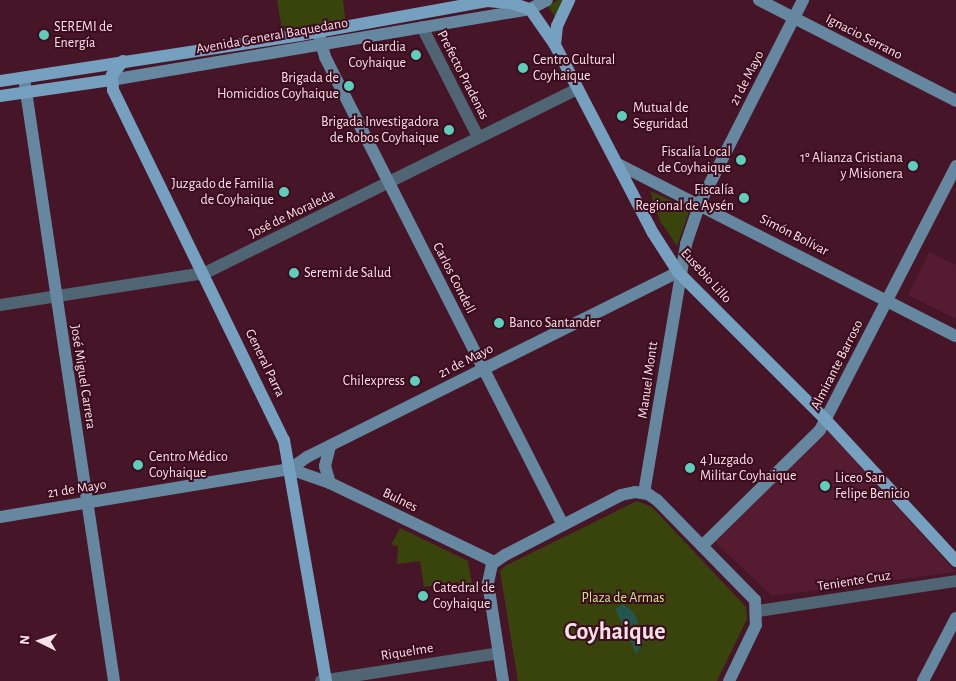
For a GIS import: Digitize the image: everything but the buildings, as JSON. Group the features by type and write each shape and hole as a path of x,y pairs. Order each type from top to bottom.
{"main road":[{"path":"555,45 557,26 569,0"},
{"path":"476,2 502,1 530,9"},
{"name":"Avenida General Baquedano","path":"0,81 123,61 319,38 476,2"},
{"name":"Eusebio Lillo","path":"530,9 555,45 653,233 678,272 826,420 956,561"},
{"path":"111,80 114,70 123,61"},
{"name":"Avenida General Baquedano","path":"0,96 111,80"},
{"name":"General Parra","path":"111,80 118,100 205,273 280,429 290,470 324,681"}],"street":[{"name":"Avenida General Baquedano","path":"111,80 319,38 422,27 530,9 547,0"},
{"name":"Ignacio Serrano","path":"759,0 956,101"},
{"name":"21 de Mayo","path":"0,517 290,470 330,446 678,272 700,204 803,0"},
{"name":"Prefecto Pradenas","path":"422,27 478,137"},
{"name":"Carlos Condell","path":"319,38 389,184 563,525"},
{"name":"José Miguel Carrera","path":"24,78 24,93 114,681"},
{"name":"José de Moraleda","path":"0,305 205,273 389,184 478,137 578,89"},
{"name":"Simón Bolívar","path":"618,164 700,204 956,336"},
{"name":"Almirante Barroso","path":"702,546 820,430 956,166"},
{"name":"Manuel Montt","path":"644,493 678,272"},
{"path":"330,446 325,466 330,483"},
{"name":"Bulnes","path":"290,470 330,483 494,562"},
{"path":"503,681 488,583 489,570 494,562 621,495 644,493 658,500 750,594 758,611 756,625 729,681"},
{"name":"Teniente Cruz","path":"758,611 956,581"},
{"path":"923,681 956,618"},
{"name":"Riquelme","path":"324,681 499,652"}],"shaded area":[{"path":"929,252 956,265 956,319 908,295"},
{"name":"Liceo San Felipe Benicio","path":"828,431 956,572 772,596 715,542"},
{"path":"623,604 633,612 639,623 624,627 615,609"},
{"path":"647,631 648,634 636,654 628,634"}],"green space":[{"path":"277,0 343,0 346,24 283,35"},
{"path":"558,0 563,0 555,17 548,6"},
{"path":"650,191 690,209 677,246 660,221"},
{"name":"Plaza de Armas","path":"637,501 652,507 746,607 747,619 717,681 518,681 500,571 505,566"},
{"path":"400,528 468,561 472,585 459,588 458,582 424,587 420,561 397,564 398,546 391,545"}],"place":[{"name":"SEREMI de Energía","path":"44,35"},
{"name":"Guardia Coyhaique","path":"416,55"},
{"name":"Centro Cultural Coyhaique","path":"523,68"},
{"name":"Brigada de Homicidios Coyhaique","path":"349,86"},
{"name":"Mutual de Seguridad","path":"622,116"},
{"name":"Brigada Investigadora de Robos Coyhaique","path":"449,130"},
{"name":"Fiscalía Local de Coyhaique","path":"741,160"},
{"name":"1º Alianza Cristiana y Misionera","path":"913,166"},
{"name":"Juzgado de Familia de Coyhaique","path":"284,192"},
{"name":"Fiscalía Regional de Aysén","path":"744,198"},
{"name":"Seremi de Salud","path":"294,273"},
{"name":"Banco Santander","path":"499,323"},
{"name":"Chilexpress","path":"415,381"},
{"name":"Centro Médico Coyhaique","path":"138,465"},
{"name":"4 Juzgado Militar Coyhaique","path":"690,468"},
{"name":"Liceo San Felipe Benicio","path":"825,486"},
{"name":"Catedral de Coyhaique","path":"423,596"}],"district":[{"name":"Coyhaique","path":"615,633"}]}
